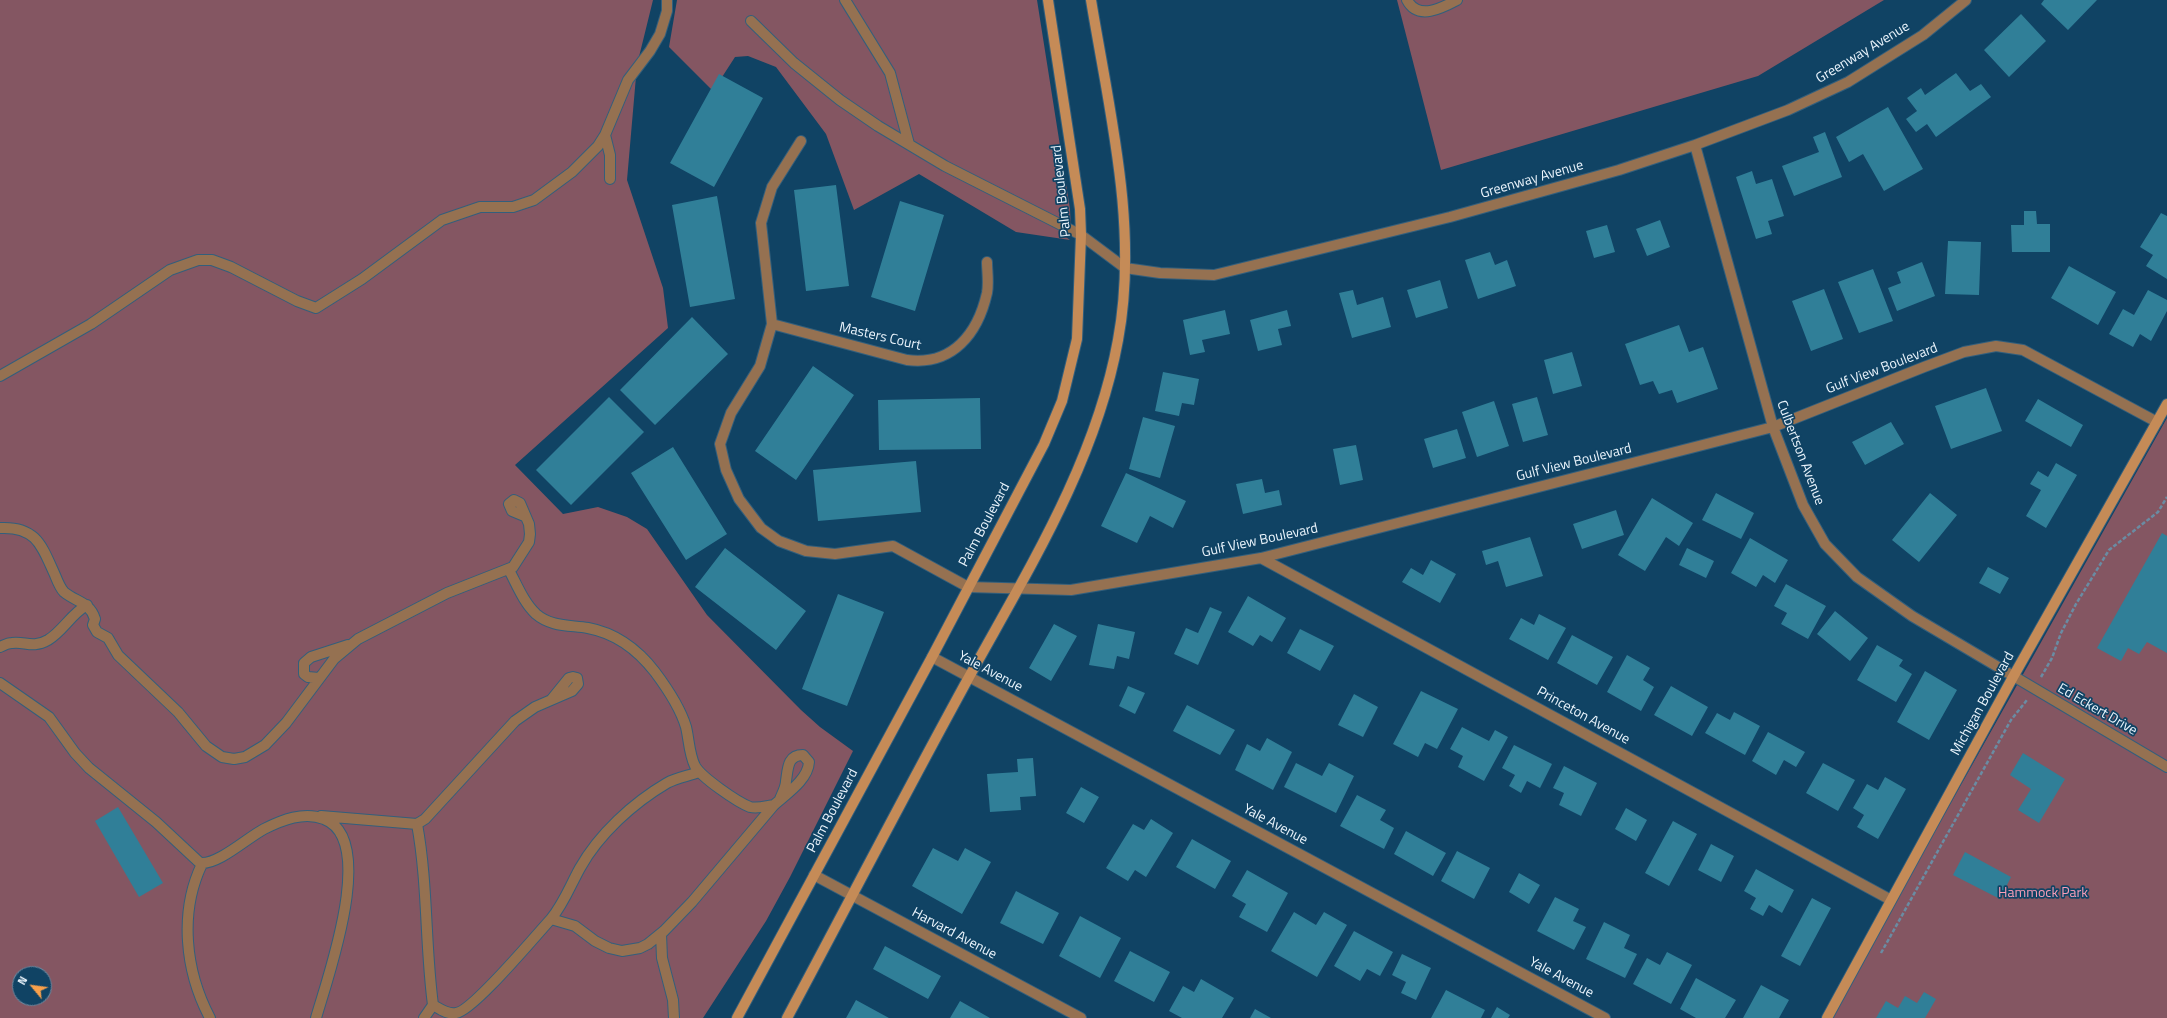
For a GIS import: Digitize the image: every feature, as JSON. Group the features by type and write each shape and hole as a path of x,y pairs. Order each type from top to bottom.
{"street":[{"path":"0,376 91,324 170,270 198,260 212,260 225,264 297,301 316,308 362,279 442,220 480,207 513,207 534,200 572,172 598,146 605,135 628,80 650,51 660,34 668,0"},
{"path":"845,0 890,73 903,116 909,144"},
{"name":"Palm Boulevard","path":"737,1018 932,657 1044,444 1062,401 1078,339 1081,235 1079,202 1048,0"},
{"path":"786,1018 969,677 1019,588 1084,456 1104,402 1119,338 1125,268 1122,189 1092,0"},
{"path":"1407,0 1413,8 1430,12 1457,0"},
{"name":"Greenway Avenue","path":"751,21 794,63 840,100 945,166 1081,235 1125,268 1160,273 1214,275 1450,217 1619,170 1695,145 1788,110 1848,82 1922,35 1966,0"},
{"path":"605,135 610,155 610,179"},
{"name":"Gulf View Boulevard","path":"801,141 772,187 761,223 772,324 760,366 731,413 720,444 726,470 739,499 761,528 779,541 806,551 835,554 893,546 968,587 1071,590 1261,558 1773,427 1964,352 1996,346 2023,350 2157,422"},
{"name":"Culbertson Avenue","path":"1695,145 1773,427 1803,505 1825,544 1857,577 1912,616 2013,677"},
{"name":"Masters Court","path":"772,324 907,360 923,362 942,358 964,341 978,322 988,291 987,262"},
{"name":"Michigan Boulevard","path":"1827,1018 2013,677 2167,404"},
{"path":"0,528 19,529 38,539 63,591 87,605 94,614 95,619 93,625 97,632 108,638 118,655 156,690 206,746 222,757 240,758 258,751 286,723 334,659 372,630 447,593 509,570 518,560 529,542 529,524 524,516"},
{"name":"Princeton Avenue","path":"1261,558 1891,900"},
{"path":"509,570 531,608 544,619 556,624 588,628 605,633 637,652 662,682 681,714 693,763 699,772 729,795 751,807 759,808 777,802 705,887 662,934 640,948 622,951 609,948 595,941 569,923 551,919"},
{"path":"0,647 11,643 32,645 47,641 59,632 79,610 87,605"},
{"path":"319,678 308,677 304,674 303,668 307,660 352,644"},
{"name":"Yale Avenue","path":"932,657 1605,1018"},
{"name":"Ed Eckert Drive","path":"2013,677 2167,767"},
{"path":"0,683 49,717 75,753 89,768 103,781 125,795 202,864"},
{"path":"210,1018 194,979 189,960 188,944 191,893 195,879 202,864 226,855 262,830 278,822 294,817 339,816 417,824 425,819 515,721 524,713 552,699"},
{"path":"433,1005 451,1014 458,1013 465,1009 496,980 551,919 565,900 583,863 595,846 613,826 656,790 668,782 699,772"},
{"path":"316,1018 338,941 348,888 349,859 345,841 337,828 327,820 317,816"},
{"path":"417,824 424,870 429,972 433,1005 424,1018"},
{"name":"Harvard Avenue","path":"814,875 1081,1018"},
{"path":"662,934 662,952 673,1000 674,1018"}],"path":[{"path":"1877,960 2011,720 2021,710 2052,658 2061,633 2076,604 2109,550 2158,512 2167,496"}],"green space":[{"path":"0,0 653,0 637,65 627,180 663,288 668,328 515,465 563,514 598,507 627,517 647,529 707,615 801,710 820,727 853,751 790,877 766,921 703,1018 0,1018"},
{"path":"677,0 1037,0 1070,209 1071,231 1066,237 1070,240 1016,232 919,174 854,210 826,134 776,67 748,56 735,57 713,91 669,47"},
{"path":"1397,0 1884,0 1758,76 1441,170"},
{"name":"Hammock Park","path":"2167,418 2167,1018 1830,1018"}],"building":[{"path":"2044,0 2097,0 2068,30 2041,4"},
{"path":"2021,14 2046,41 2009,77 1984,50"},
{"path":"1956,73 1970,91 1981,84 1991,97 1936,137 1927,124 1916,132 1906,119 1917,111 1907,98 1921,88 1925,95"},
{"path":"719,74 763,98 714,187 670,163"},
{"path":"1888,107 1923,169 1884,191 1863,154 1849,162 1836,137"},
{"path":"1825,132 1842,177 1794,196 1782,166 1819,152 1813,137"},
{"path":"1752,171 1756,184 1772,179 1784,216 1768,221 1772,234 1756,239 1736,177"},
{"path":"836,185 849,286 806,291 794,190"},
{"path":"717,196 735,299 690,307 672,205"},
{"path":"900,201 944,215 915,311 871,297"},
{"path":"2024,211 2036,211 2037,224 2050,224 2050,252 2012,252 2011,225 2024,225"},
{"path":"2161,213 2167,216 2167,279 2146,266 2153,255 2140,247"},
{"path":"1660,220 1670,247 1647,256 1636,229"},
{"path":"1607,225 1615,252 1594,258 1586,231"},
{"path":"1948,241 1981,242 1979,295 1945,294"},
{"path":"1490,252 1495,265 1507,260 1516,286 1478,299 1465,260"},
{"path":"1922,262 1935,296 1897,311 1888,288 1901,283 1897,272"},
{"path":"2069,266 2116,292 2098,325 2051,298"},
{"path":"1873,269 1893,321 1859,333 1838,282"},
{"path":"1440,280 1448,308 1416,318 1407,290"},
{"path":"1824,289 1843,339 1811,351 1792,301"},
{"path":"1353,290 1357,305 1383,297 1391,327 1352,338 1339,293"},
{"path":"2148,290 2167,300 2167,311 2151,341 2140,334 2133,347 2109,334 2123,309 2134,315"},
{"path":"1225,310 1230,334 1202,340 1205,352 1190,355 1183,320"},
{"path":"1287,310 1291,326 1278,329 1282,345 1258,351 1250,320"},
{"path":"692,317 728,354 655,425 620,390"},
{"path":"1679,325 1689,352 1703,347 1718,389 1677,403 1672,390 1659,394 1653,381 1640,385 1625,344"},
{"path":"1572,352 1582,386 1553,394 1544,360"},
{"path":"813,366 854,395 796,480 755,451"},
{"path":"1163,372 1199,379 1194,405 1182,403 1179,416 1155,411"},
{"path":"1986,388 2002,431 1951,449 1935,406"},
{"path":"609,397 644,432 571,505 536,470"},
{"path":"1537,397 1548,435 1523,442 1512,404"},
{"path":"980,398 981,449 879,450 878,400"},
{"path":"2038,399 2083,425 2071,447 2025,421"},
{"path":"1494,401 1509,446 1477,457 1462,412"},
{"path":"1143,417 1175,426 1160,478 1129,469"},
{"path":"1891,422 1904,444 1865,465 1852,442"},
{"path":"1457,429 1466,458 1433,468 1424,439"},
{"path":"1356,445 1363,480 1340,485 1333,449"},
{"path":"673,447 727,534 686,560 631,473"},
{"path":"916,461 921,512 818,521 813,470"},
{"path":"2056,463 2077,475 2046,528 2026,516 2041,490 2030,484 2038,471 2048,477"},
{"path":"1126,473 1186,501 1173,528 1150,516 1137,543 1101,526"},
{"path":"1262,479 1265,493 1279,490 1282,505 1243,514 1236,484"},
{"path":"1716,493 1754,513 1741,539 1702,520"},
{"path":"1930,493 1957,515 1919,562 1892,540"},
{"path":"1652,498 1693,523 1679,546 1666,537 1645,571 1618,555"},
{"path":"1616,510 1624,535 1582,549 1573,524"},
{"path":"2162,533 2167,536 2167,653 2147,642 2139,654 2128,648 2121,661 2097,648"},
{"path":"1530,537 1543,576 1506,587 1498,561 1486,565 1482,551"},
{"path":"1750,538 1788,560 1775,583 1763,575 1756,587 1731,573"},
{"path":"725,548 806,611 776,650 695,587"},
{"path":"1687,548 1714,561 1706,578 1679,565"},
{"path":"1431,560 1456,574 1440,603 1402,582 1411,568 1423,575"},
{"path":"1988,567 2009,578 2000,594 1979,583"},
{"path":"1786,584 1826,606 1808,639 1781,624 1787,613 1774,606"},
{"path":"838,594 884,612 847,706 802,689"},
{"path":"1248,596 1286,618 1272,642 1260,635 1253,646 1228,632"},
{"path":"1210,607 1222,612 1198,665 1174,654 1186,628 1198,633"},
{"path":"1835,611 1868,638 1850,661 1817,634"},
{"path":"1539,614 1566,628 1548,660 1509,639 1521,618 1534,625"},
{"path":"1054,624 1077,636 1051,681 1029,668"},
{"path":"1098,624 1135,632 1129,659 1117,656 1114,669 1089,665"},
{"path":"1300,629 1334,646 1320,671 1287,653"},
{"path":"1572,635 1613,657 1597,685 1557,663"},
{"path":"1877,645 1903,660 1899,666 1912,674 1896,702 1857,680"},
{"path":"1627,655 1650,668 1643,680 1654,687 1641,711 1607,692"},
{"path":"1925,671 1957,690 1929,740 1897,722"},
{"path":"1128,686 1145,693 1135,714 1119,706"},
{"path":"1671,686 1708,707 1692,736 1654,715"},
{"path":"1421,691 1458,709 1437,749 1425,743 1418,757 1393,744"},
{"path":"1354,694 1378,707 1363,737 1338,725"},
{"path":"1187,705 1235,730 1220,755 1173,731"},
{"path":"1734,712 1760,726 1745,755 1705,733 1717,713 1730,720"},
{"path":"1462,727 1489,741 1495,730 1508,737 1484,781 1458,767 1463,756 1450,749"},
{"path":"1768,732 1805,752 1796,767 1784,760 1776,775 1752,761"},
{"path":"1267,738 1292,752 1273,790 1235,770 1247,744 1260,751"},
{"path":"1514,745 1552,764 1540,788 1527,781 1521,793 1509,786 1515,775 1502,768"},
{"path":"2023,753 2065,779 2039,823 2018,810 2031,789 2010,775"},
{"path":"1033,758 1036,796 1020,797 1021,810 990,812 987,774 1018,772 1017,759"},
{"path":"1296,763 1322,776 1329,763 1354,776 1336,813 1284,787"},
{"path":"1823,763 1855,780 1838,811 1806,793"},
{"path":"1564,766 1597,783 1581,816 1559,805 1564,793 1553,788"},
{"path":"1885,777 1906,789 1878,839 1857,827 1864,815 1853,808 1867,784 1878,790"},
{"path":"1081,787 1099,797 1084,823 1066,813"},
{"path":"1357,795 1386,810 1380,820 1394,828 1384,849 1340,826"},
{"path":"118,807 163,883 139,897 95,821"},
{"path":"1626,808 1647,820 1636,841 1615,829"},
{"path":"1151,819 1173,833 1146,877 1135,870 1128,881 1106,868 1133,824 1144,830"},
{"path":"1673,821 1697,834 1669,886 1645,873"},
{"path":"1406,831 1446,853 1433,876 1394,854"},
{"path":"1192,839 1231,861 1215,889 1176,867"},
{"path":"1711,844 1734,856 1721,882 1698,870"},
{"path":"933,848 958,861 965,848 991,862 962,914 912,886"},
{"path":"1457,851 1490,868 1474,899 1441,881"},
{"path":"1965,852 2011,877 2000,899 1953,875"},
{"path":"1756,869 1794,890 1782,913 1769,905 1763,916 1750,909 1756,898 1744,891"},
{"path":"1247,870 1288,893 1267,932 1239,917 1246,904 1232,896"},
{"path":"1519,873 1540,885 1529,904 1509,892"},
{"path":"1016,891 1059,913 1043,944 1000,923"},
{"path":"1555,897 1579,909 1573,921 1586,927 1574,950 1537,931"},
{"path":"1812,898 1831,908 1800,966 1781,956"},
{"path":"1294,912 1316,925 1324,912 1347,925 1317,977 1271,951"},
{"path":"1080,916 1121,938 1100,978 1059,956"},
{"path":"1604,922 1630,935 1624,948 1637,954 1625,978 1586,959"},
{"path":"1354,931 1393,952 1380,976 1367,969 1360,981 1334,966"},
{"path":"885,946 941,976 928,999 873,969"},
{"path":"1130,951 1170,972 1154,1002 1114,981"},
{"path":"1667,952 1692,965 1671,1004 1633,984 1647,958 1660,965"},
{"path":"1402,954 1431,968 1416,1000 1401,993 1406,982 1392,975"},
{"path":"1696,978 1736,1000 1725,1018 1696,1018 1680,1009"},
{"path":"1201,979 1234,998 1222,1018 1182,1018 1169,1011 1183,986 1194,992"},
{"path":"1761,985 1789,1000 1779,1018 1743,1018"},
{"path":"1446,990 1485,1010 1481,1018 1431,1018"},
{"path":"1924,992 1936,999 1925,1018 1876,1018 1886,1001 1898,1008 1905,996 1917,1003"},
{"path":"856,1000 889,1018 846,1018"},
{"path":"960,1001 990,1018 950,1018"},
{"path":"1497,1007 1510,1015 1508,1018 1491,1018"},
{"path":"1255,1009 1271,1018 1250,1018"}]}
